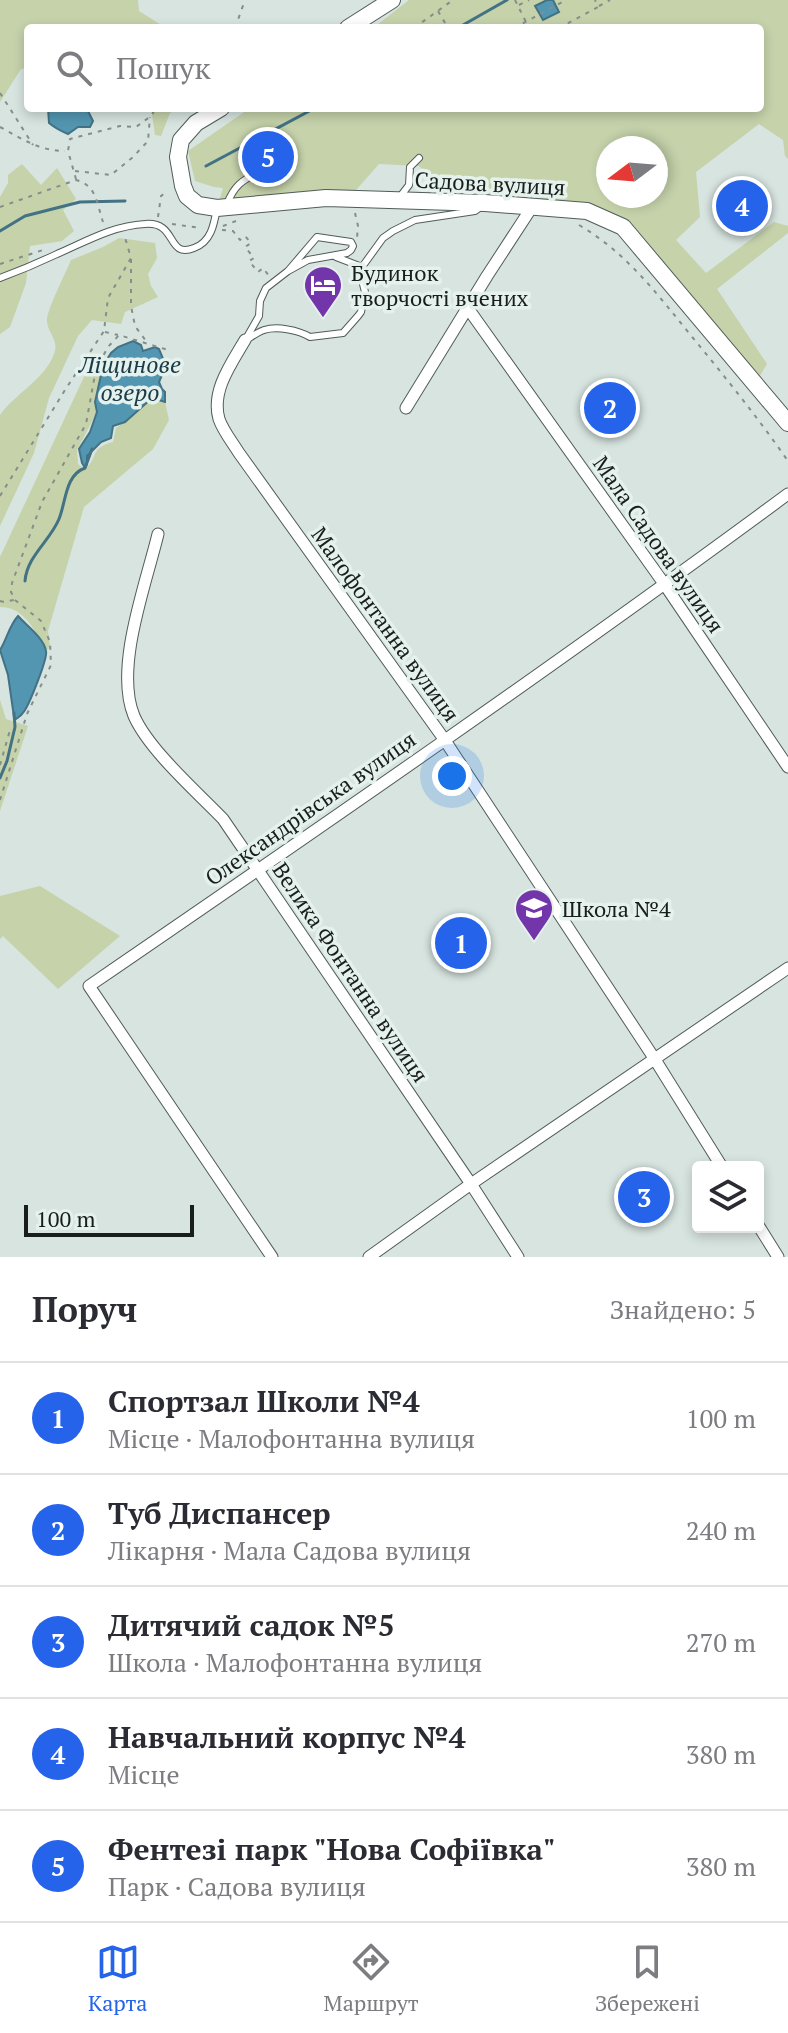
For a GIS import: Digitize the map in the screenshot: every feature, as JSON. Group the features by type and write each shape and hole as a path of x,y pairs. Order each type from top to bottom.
{"street":[{"path":"354,24 392,0"},
{"path":"214,112 196,123 181,140 178,157 187,196 198,205 221,208"},
{"name":"Садова вулиця","path":"221,208 326,198 485,203 587,211 623,227 788,423"},
{"path":"406,408 532,207"},
{"name":"Мала Садова вулиця","path":"467,307 665,585 788,767"},
{"name":"Малофонтанна вулиця","path":"245,340 225,373 217,399 219,420 239,453 444,739 718,1161"},
{"name":"Олександрівська вулиця","path":"272,1257 89,986 665,585 788,494"},
{"name":"Велика Фонтанна вулиця","path":"158,534 130,646 127,675 131,706 146,737 223,819 518,1257"},
{"path":"369,1257 788,968"},
{"path":"763,1233 778,1257"}],"lane":[{"path":"396,200 407,189 410,167 419,158"},
{"path":"0,278 106,231 140,224 156,223 165,229 175,247 183,250 198,247 210,235 221,208 236,186 258,173"},
{"path":"245,340 266,329 291,330 310,337 343,333 361,312 365,292 362,267 383,238 415,220 475,211 485,203"},
{"path":"245,340 259,316 260,301 266,288 302,262 349,252 353,247 351,242 317,237 288,271"},
{"path":"330,256 362,267"}],"path":[{"path":"236,24 245,0"},
{"path":"419,24 453,0"},
{"path":"515,0 527,24"},
{"path":"518,6 529,0"},
{"path":"521,24 566,0"},
{"path":"595,0 598,7"},
{"path":"566,24 610,0"},
{"path":"437,10 446,24"},
{"path":"0,93 34,146"},
{"path":"76,180 68,151 70,139 120,126 136,127 154,112"},
{"path":"75,171 111,175 148,141 151,116"},
{"path":"0,127 34,146 68,151"},
{"path":"0,207 76,180 90,186 96,195 106,231"},
{"path":"156,223 161,196 173,188"},
{"path":"351,242 358,236 358,218 354,212"},
{"path":"170,224 177,225"},
{"path":"577,224 604,240 644,278 757,416 788,461"},
{"path":"123,229 131,258 131,306 135,326 148,343"},
{"path":"213,229 233,231 240,240 245,236 251,243 245,247 254,258 249,261 258,272 263,268 269,275"},
{"path":"0,264 44,249 59,253"},
{"path":"0,496 104,331 108,298 131,258"},
{"path":"104,331 168,350"},
{"path":"0,800 27,714 51,665 50,642 41,621 15,600 11,592 12,583 42,502 86,424 96,369 119,335"},
{"path":"0,601 15,600"},
{"path":"0,765 10,730"}],"green space":[{"path":"0,0 138,0 139,11 160,24 24,24 24,69 0,102"},
{"path":"409,0 788,0 788,159 783,140 759,124 696,172 700,217 676,240 706,273 774,222 788,226 788,233 717,289 767,364 755,384 623,228 587,211 438,202 442,184 419,166 379,164 348,199 217,208 223,188 195,181 188,151 244,112 764,112 764,24 378,24"},
{"path":"152,112 172,112 161,136 155,135"},
{"path":"22,164 41,185 57,168 76,199 63,210 74,231 62,241 30,246 26,283 10,327 0,334 0,197 8,183 8,175"},
{"path":"119,238 155,243 157,258 148,274 158,297 125,312 121,324 92,320 78,336 49,398 34,453 0,526 0,415 50,363 55,344 47,319 71,260"},
{"path":"90,364 103,366 95,402 97,412 77,450 78,464 84,469 100,448 113,442 116,428 152,398 165,402 169,420 153,449 84,507 48,631 50,647 46,651 23,616 0,607 0,557"},
{"path":"0,700 6,719 28,726 0,811"},
{"path":"40,886 120,936 58,989 3,936 0,939 0,896"}],"water":[{"path":"553,0 559,12 543,20 535,6"},
{"path":"48,112 88,112 93,121 90,127 78,127 68,134 49,123"},
{"name":"Ліщинове озеро","path":"133,341 141,345 143,351 155,347 159,349 166,366 159,382 165,392 165,402 152,398 125,422 113,426 111,438 101,442 87,456 85,468 79,449 90,432 97,412 95,402 103,366 118,347"},
{"path":"18,616 45,646 46,655 31,698 16,719 0,650"}],"waterway":[{"path":"465,24 507,0"},
{"path":"206,166 307,112"},
{"path":"0,231 25,216 80,202 125,201"},
{"path":"25,581 34,556 59,519 73,477 85,468 92,449"},
{"path":"0,778 15,727 14,713"}],"place":[{"name":"Фентезі парк \"Нова Софіївка\"","path":"268,157"},
{"name":"Навчальний корпус №4","path":"742,206"},
{"name":"Будинок творчості вчених","path":"323,319"},
{"name":"Туб Диспансер","path":"610,408"},
{"name":"Школа №4","path":"534,942"},
{"name":"Спортзал Школи №4","path":"461,943"},
{"name":"Дитячий садок №5","path":"644,1197"}]}
